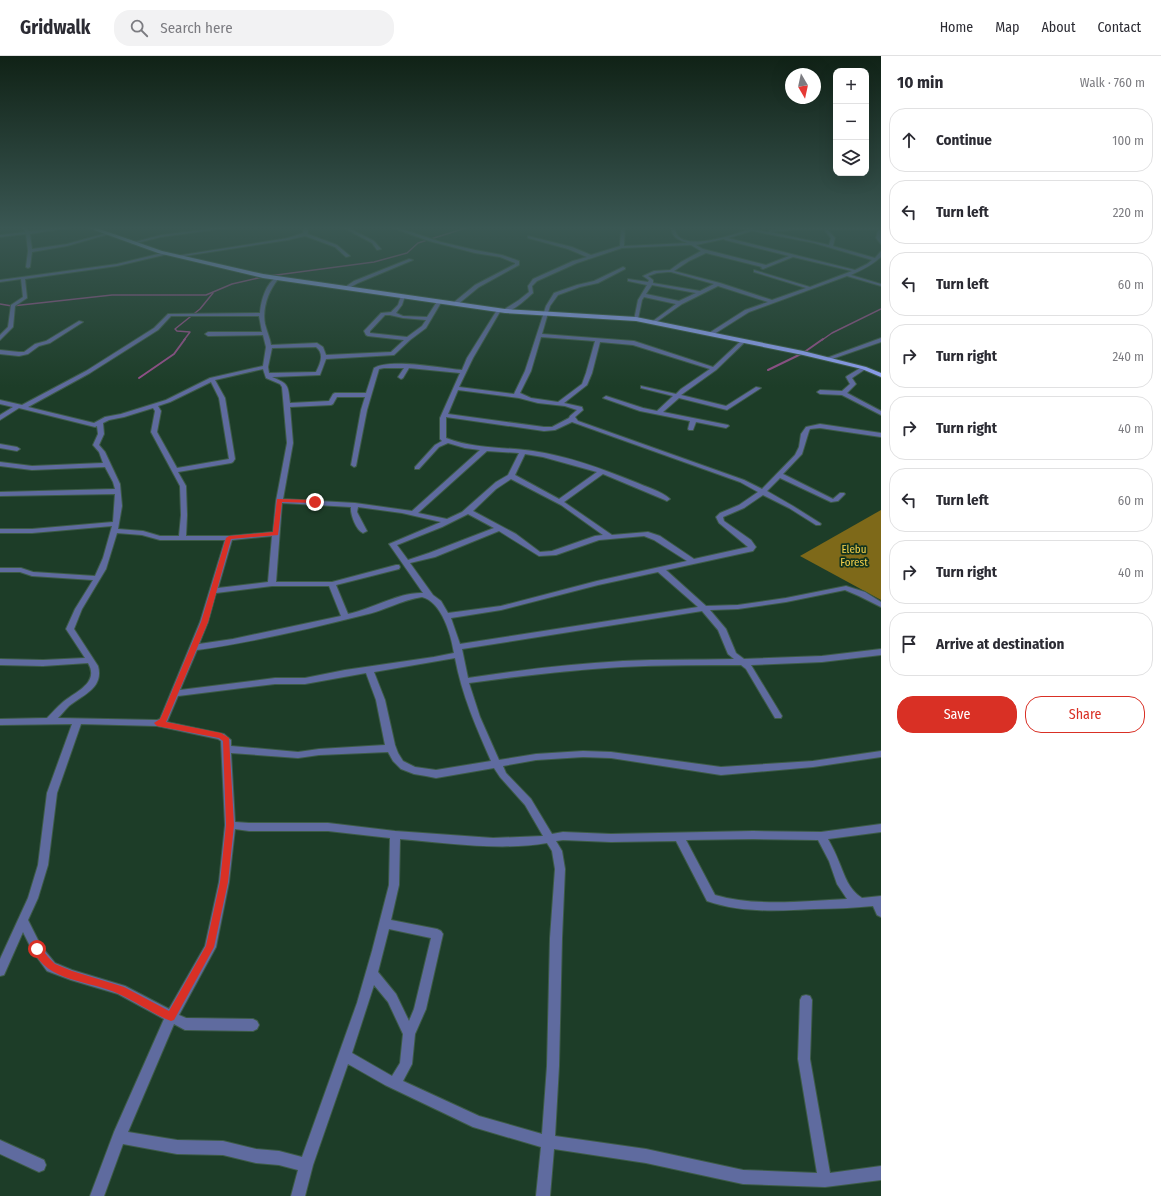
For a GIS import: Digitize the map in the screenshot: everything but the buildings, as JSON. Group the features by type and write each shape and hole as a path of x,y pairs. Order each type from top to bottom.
{"main road":[{"path":"294,280 502,311 636,319 655,322 828,359 864,368 881,375"}],"street":[{"path":"0,338 10,327 13,306 25,298 23,280"},
{"path":"266,375 269,347 262,321 266,292 268,287 275,280"},
{"path":"347,287 360,280"},
{"path":"455,304 477,286 489,280"},
{"path":"535,280 530,286 531,292 521,301 502,311 484,332 463,372 444,415 443,439 485,448 535,453 581,463 667,499"},
{"path":"519,396 517,392 528,371 548,306 556,294 600,280"},
{"path":"631,280 701,293"},
{"path":"636,319 638,306 642,295 651,280"},
{"path":"704,280 741,290 773,302"},
{"path":"785,280 810,288"},
{"path":"711,334 747,312 832,280"},
{"path":"865,280 881,285"},
{"path":"655,322 680,303 718,284"},
{"path":"642,295 664,298 680,303"},
{"path":"393,313 400,305 403,296"},
{"path":"324,357 392,354 424,327 440,302"},
{"path":"408,339 374,335 367,332 383,314 393,313 402,317 428,319"},
{"path":"0,418 88,372 156,329 170,315 263,314"},
{"path":"0,352 19,354 26,353 37,345 48,342 80,322"},
{"path":"208,334 266,333"},
{"path":"540,335 634,343 714,369"},
{"path":"560,403 584,385 589,373 598,340"},
{"path":"828,359 881,340"},
{"path":"658,413 683,390 714,369 743,341"},
{"path":"266,375 318,374 324,357 322,349 317,345 269,347"},
{"path":"354,465 364,410 377,368 387,366 463,372"},
{"path":"0,402 95,425 107,418 122,416 168,401 212,379 224,375 266,367"},
{"path":"401,376 408,367"},
{"path":"843,393 853,384 849,377 864,368"},
{"path":"266,375 271,379 282,383 286,392 290,443 279,500 272,584"},
{"path":"176,470 231,461 232,459 222,398 212,379"},
{"path":"643,387 727,408 758,388"},
{"path":"444,415 553,429 572,419 572,417 580,410 580,408 560,403 536,401 519,396 456,388"},
{"path":"820,392 843,393 881,413"},
{"path":"287,405 331,403 335,395 369,395"},
{"path":"606,398 642,410 726,426"},
{"path":"154,405 158,411 154,432 184,486 185,496 182,538"},
{"path":"572,419 742,481 818,524"},
{"path":"691,429 694,419"},
{"path":"50,721 65,705 85,692 95,677 95,667 70,629 78,609 98,578 112,540 120,495 118,491 118,484 107,465 103,452 96,445 100,434 100,423"},
{"path":"446,616 500,608 597,582 750,549 752,547 748,542 721,522 719,517 722,514 750,502 763,492 799,454 803,445 803,436 808,428 820,426 881,434"},
{"path":"417,468 437,446 447,441"},
{"path":"0,446 17,449"},
{"path":"413,514 485,448"},
{"path":"523,452 511,476 491,488 468,511 459,517 446,521 440,526 393,544 430,597 438,603 446,616 458,651 464,681 476,718 496,763 503,775 528,802 557,851 560,869 556,938 553,1066 543,1196"},
{"path":"0,464 32,468 107,465"},
{"path":"559,502 603,471"},
{"path":"779,475 833,501 842,494"},
{"path":"511,476 559,502 609,536"},
{"path":"0,494 118,491"},
{"path":"279,500 355,505 446,521"},
{"path":"355,505 354,512 363,531"},
{"path":"468,511 513,536 539,554 552,553 598,538 645,534 658,538 692,561"},
{"path":"0,531 114,528 143,533 160,538 229,538 276,534"},
{"path":"407,562 432,556 499,529"},
{"path":"157,723 163,721 194,648 214,591 229,538"},
{"path":"214,591 272,584 332,584 396,567"},
{"path":"660,569 704,608 722,629 732,654 752,672 778,716"},
{"path":"0,570 21,570 32,574 98,578"},
{"path":"332,584 345,617"},
{"path":"174,694 275,681 305,681 434,660 458,651 704,608 738,607 786,600 846,588 862,594 881,605"},
{"path":"194,648 233,642 345,617 371,610 407,597 422,595 430,597"},
{"path":"464,681 542,670 595,665 852,657 881,652"},
{"path":"0,662 43,663 90,660"},
{"path":"369,670 382,706 392,748 397,760 403,765 423,772 436,774 536,757 583,754 611,755 722,771 813,764 881,754"},
{"path":"1,724 50,721 157,723 221,736 226,740 230,825 224,882 210,947 171,1017 118,1137 97,1196"},
{"path":"0,971 33,898 43,865 52,793 78,721"},
{"path":"226,749 298,755 319,752 392,748"},
{"path":"230,825 250,827 328,827 395,835 493,842 536,841 563,836 611,838 679,836 821,836 881,828"},
{"path":"298,1196 306,1165 345,1056 372,974 394,886 395,835"},
{"path":"679,836 711,898 719,902 752,905 860,903 879,905"},
{"path":"821,836 834,860 843,888 850,898 860,903"},
{"path":"833,904 839,898 843,888"},
{"path":"23,921 37,949 44,960 51,967 71,975 120,990 185,1024 198,1026 253,1026"},
{"path":"385,924 438,934 420,1009 409,1034 406,1064 394,1083"},
{"path":"372,974 392,998 409,1034"},
{"path":"806,1000 804,1059 825,1180"},
{"path":"345,1056 394,1083 478,1122 548,1142 646,1156 743,1178 825,1180 881,1173"},
{"path":"118,1137 177,1147 222,1148 256,1156 279,1158 306,1165"},
{"path":"0,1147 39,1165"}],"green space":[{"name":"Elebu Forest","path":"881,510 881,600 800,556"}],"waterway":[{"path":"0,304 12,306 112,295 206,295 232,284 248,280"},
{"path":"184,340 190,332 177,331 175,329 200,309 213,293"},
{"path":"822,340 832,333 881,309"},
{"path":"139,378 174,354 185,339"},
{"path":"768,370 803,353 823,339"}],"route":[{"path":"37,949 44,960 51,967 71,975 120,990 153,1006 171,1017 210,947 224,882 230,825 226,740 221,736 202,731 157,723 163,721 166,715 204,622 229,538 276,534 279,500 315,502"}]}
